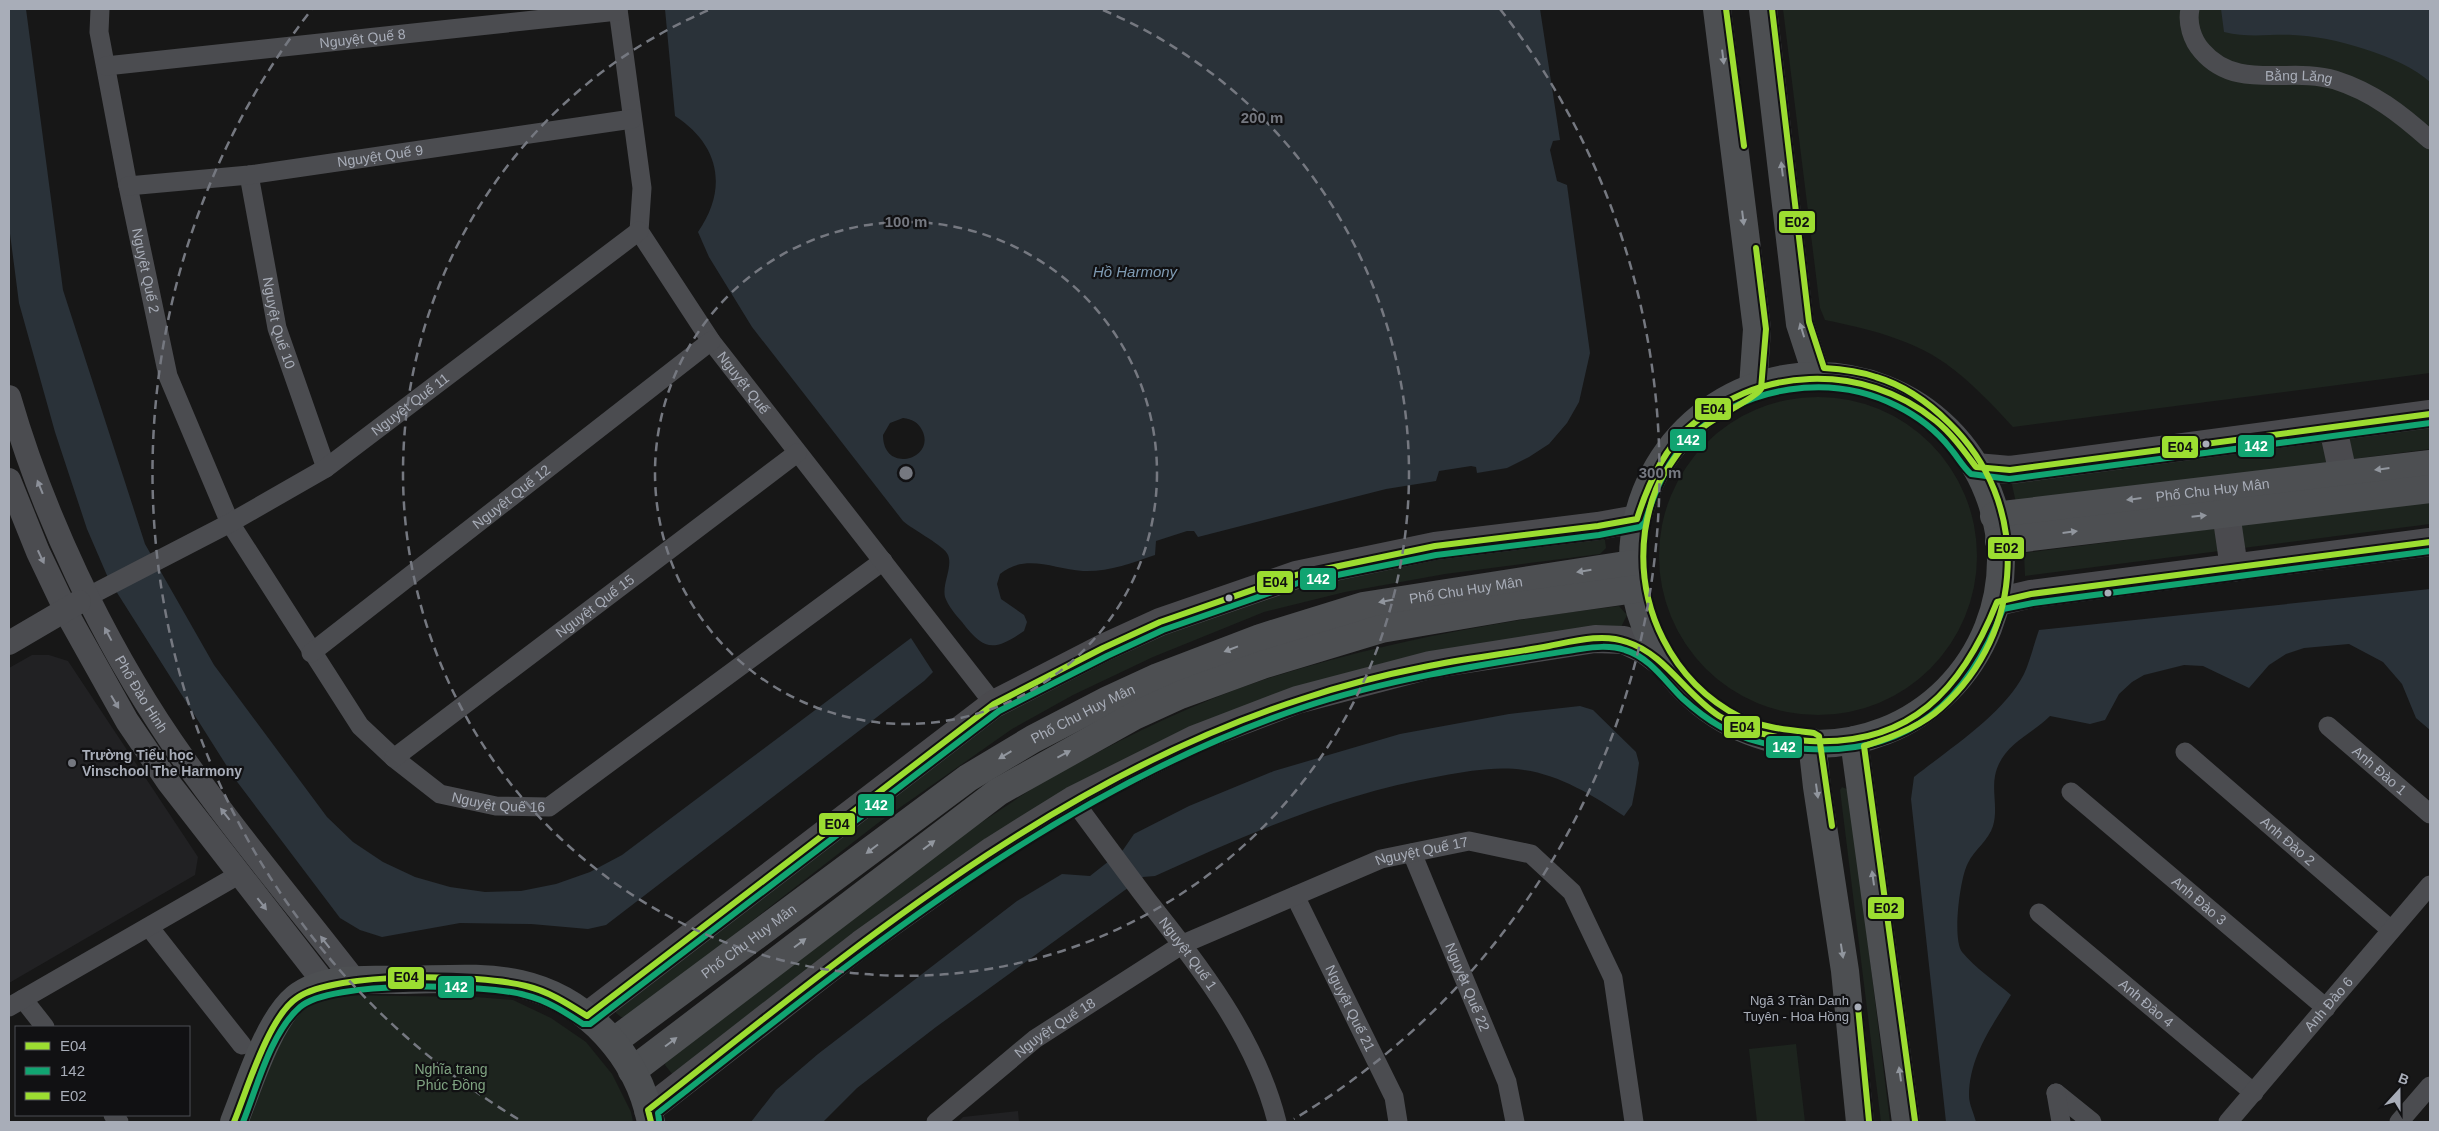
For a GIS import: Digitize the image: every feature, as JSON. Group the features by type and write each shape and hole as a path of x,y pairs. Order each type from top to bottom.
{"main road":[{"path":"1717,9 1757,329 1753,387"},
{"path":"1763,9 1800,324 1817,376"},
{"path":"1817,376 1849,379 1880,387 1909,401 1940,424 1957,441 1976,467 1992,503 1997,529 2001,572 1997,602 1988,630 1974,657 1956,681 1935,702 1883,732 1854,740 1824,744 1763,736 1734,724 1708,708 1685,688 1665,665 1650,638 1639,609 1634,576 1637,519 1646,490 1660,462 1678,438 1713,408 1753,387 1785,379 1817,376"},
{"path":"1976,467 2010,470 2430,414"},
{"path":"2333,428 2345,486"},
{"name":"Phố Chu Huy Mân","path":"1997,529 2226,513 2345,486 2430,464"},
{"name":"Phố Chu Huy Mân","path":"1997,529 2345,486 2430,489"},
{"path":"2226,513 2234,568"},
{"path":"587,1016 994,704 1103,648 1160,622 1296,576 1435,546 1598,526 1637,519"},
{"path":"1997,602 2031,594 2430,542"},
{"name":"Phố Chu Huy Mân","path":"613,1042 968,778 1033,739 1108,700 1158,677 1260,638 1363,606 1634,576"},
{"name":"Phố Chu Huy Mân","path":"632,1071 998,792 1134,716 1180,695 1262,665 1381,629 1634,576"},
{"path":"234,1122 270,1035 283,1014 297,997 326,985 355,980 496,980 521,984 544,991 566,1002 587,1016 613,1042 632,1071 650,1116 861,944 993,850 1073,800 1195,739 1288,703 1430,665 1595,639 1624,640 1645,650 1665,665"},
{"path":"1854,740 1906,1122"},
{"path":"1812,742 1845,971 1860,1122"}],"street":[{"name":"Nguyệt Quế 2","path":"100,9 99,32 128,186 168,376 230,523"},
{"name":"Bằng Lăng","path":"2190,9 2193,41 2212,63 2238,73 2332,79 2366,91 2400,113 2430,140"},
{"name":"Nguyệt Quế 8","path":"106,66 618,10"},
{"path":"618,10 642,188 639,232"},
{"name":"Nguyệt Quế 9","path":"128,186 249,175 632,119"},
{"name":"Nguyệt Quế 10","path":"249,175 277,328 326,468"},
{"name":"Nguyệt Quế","path":"639,232 711,341 994,704"},
{"name":"Nguyệt Quế 11","path":"96,593 230,523 326,468 639,232"},
{"name":"Nguyệt Quế 12","path":"311,653 711,341"},
{"name":"Phố Đào Hinh","path":"9,397 48,506 96,593 132,678 172,742 355,980"},
{"name":"Nguyệt Quế 15","path":"394,758 797,453"},
{"name":"Phố Đào Hinh","path":"9,480 38,552 66,610 108,689 144,748 326,985"},
{"name":"Nguyệt Quế 16","path":"230,523 311,653 360,726 394,758 440,794 496,806 549,807 884,561"},
{"path":"9,643 96,593"},
{"name":"Anh Đào 1","path":"2328,726 2430,814"},
{"name":"Anh Đào 2","path":"2185,752 2391,930"},
{"name":"Anh Đào 3","path":"2071,792 2326,1008"},
{"name":"Nguyệt Quế 1","path":"1073,800 1183,944 1238,1025 1259,1066 1277,1122"},
{"name":"Nguyệt Quế 17","path":"1183,944 1381,859 1469,841 1530,854 1572,892 1613,978 1634,1122"},
{"name":"Nguyệt Quế 22","path":"1412,853 1508,1082 1515,1122"},
{"path":"44,1026 16,1003 240,874"},
{"name":"Anh Đào 6","path":"2228,1122 2430,885"},
{"name":"Nguyệt Quế 21","path":"1295,896 1394,1097 1398,1122"},
{"name":"Anh Đào 4","path":"2039,912 2254,1093"},
{"path":"149,927 242,1045"},
{"name":"Nguyệt Quế 18","path":"936,1122 1036,1039 1183,944"},
{"path":"2399,1122 2430,1086"},
{"path":"2061,1122 2056,1094 2092,1122"}],"shaded area":[{"name":"Trường Tiểu học Vinschool The Harmony","path":"32,655 49,655 68,661 198,857 195,875 9,983 9,668"},
{"path":"1018,1111 1019,1122 958,1122 963,1117"}],"green space":[{"path":"1783,9 2430,9 2430,373 2013,427 1972,385 1945,363 1918,347 1856,327 1825,320 1820,308"},
{"path":"1818,397 1849,400 1879,409 1906,424 1931,443 1950,468 1965,495 1974,525 1977,556 1974,587 1965,617 1950,644 1931,669 1906,688 1879,703 1849,712 1818,715 1787,712 1757,703 1730,688 1705,669 1686,644 1671,617 1662,587 1659,556 1662,525 1671,495 1686,468 1705,443 1730,424 1757,409 1787,400"},
{"path":"2430,427 2430,449 2016,503 2011,480"},
{"path":"2430,501 2430,524 2025,576 2024,553"},
{"path":"1598,536 1605,540 1606,548 1600,554 1445,574 1345,592 1264,612 1153,657 1073,695 1012,729 878,823 628,1017 621,1017 616,1013 615,1006 1001,712 1093,664 1232,604 1441,555"},
{"path":"1619,606 1627,615 1621,627 1178,736 673,1075 665,1065 666,1058 858,909 937,852 1036,786 1150,726 1260,681 1347,656 1484,626"},
{"path":"1842,787 1849,790 1890,1122 1881,1122 1840,790"},
{"name":"Nghĩa trang Phúc Đồng","path":"337,995 475,997 513,1000 551,1018 586,1042 612,1074 631,1112 633,1122 248,1122 289,1020 316,998"},
{"path":"1796,1044 1805,1122 1757,1122 1749,1049"}],"water":[{"path":"9,9 26,9 63,290 145,544 214,665 327,817 353,842 383,862 415,877 450,887 485,892 521,891 556,884 590,872 622,855 911,638 933,672 924,681 606,925 588,929 531,924 460,923 382,937 360,930 340,918 235,779 109,580 87,529 55,432 19,303 9,226"},
{"name":"Hồ Harmony","path":"665,9 1540,9 1560,140 1553,141 1550,150 1557,181 1567,185 1590,353 1579,402 1567,423 1549,444 1507,468 1477,473 1476,467 1471,466 1439,471 1436,481 1386,489 1198,537 1194,531 1187,531 1156,541 1155,555 1111,568 1083,571 1030,563 1010,568 1000,574 997,584 1001,599 1024,615 1027,622 1024,631 1014,638 997,645 990,645 977,639 970,632 946,600 944,592 949,560 946,551 903,521 752,327 709,257 698,232 713,200 716,184 715,169 710,154 702,140 675,116","holes":["906,418 919,425 925,440 922,449 916,455 899,459 891,455 885,447 883,435 890,423"]},
{"path":"2221,9 2430,9 2430,82 2402,64 2346,43 2309,36 2250,35 2224,32"},
{"path":"2430,589 2430,730 2416,718 2402,684 2383,662 2349,644 2304,648 2286,654 2269,665 2249,688 2203,666 2184,665 2144,675 2132,682 2119,694 2105,720 2090,724 2050,716 2017,742 2003,756 1995,776 1995,814 1993,826 1965,870 1957,922 1959,945 1962,952 1979,969 2011,995 1989,1030 1973,1068 1969,1096 1976,1122 1946,1122 1911,799 1914,777 1990,717 2015,689 2024,674 2039,630"},
{"path":"1580,706 1593,710 1636,752 1639,763 1636,784 1632,805 1624,816 1564,781 1551,776 1514,769 1462,772 1404,783 1331,804 1260,830 1155,876 1143,877 936,1027 857,1088 823,1122 751,1122 776,1090 818,1054 1017,901 1062,874 1090,876 1123,850 1134,834 1189,806 1274,771 1400,734 1509,714"}],"transit line":[{"name":"E02","path":"1726,9 1744,146"},
{"name":"E02","path":"1772,9 1809,322 1824,368 1857,372 1886,380 1924,402 1949,423 1976,455 1994,490 2005,528 2008,567 2003,605 1990,643 1969,677 1941,708 1924,721 1895,735 1864,746 1915,1121"},
{"name":"E02","path":"1756,248 1766,329 1761,389 1758,393 1696,433 1681,449 1660,480 1645,531 1643,559 1646,587 1653,614 1663,639 1677,663 1695,684 1716,702 1749,721 1776,728 1814,733 1819,736 1832,826"},
{"name":"E04","path":"234,1122 268,1037 277,1020 297,998 316,989 343,983 374,979 444,977 505,982 534,988 558,998 587,1016 994,704 1103,648 1160,622 1296,575 1435,546 1598,526 1637,519 1645,495 1656,472 1677,439 1714,409 1744,393 1776,383 1810,379 1843,381 1876,388 1907,402 1936,421 1953,437 1976,467 2010,470 2430,414"},
{"name":"142","path":"243,1122 266,1061 281,1031 300,1007 317,998 342,992 374,988 478,988 533,997 555,1007 583,1024 590,1024 999,711 1163,630 1298,583 1436,555 1599,535 1640,527 1645,522 1663,476 1683,445 1713,419 1737,405 1762,396 1789,390 1817,387 1844,389 1871,395 1897,406 1926,424 1945,441 1971,474 2009,479 2430,423"},
{"name":"E04","path":"651,1122 648,1110 800,990 878,931 957,875 1039,822 1123,774 1211,733 1302,699 1362,681 1440,664 1578,640 1608,638 1627,642 1653,656 1707,707 1719,716 1741,727 1786,739 1810,741 1845,740 1876,734 1904,722 1928,706 1949,686 1967,662 1997,602 2031,594 2430,542"},
{"name":"142","path":"659,1120 658,1113 808,995 963,883 1043,831 1126,784 1212,743 1301,708 1335,697 1404,680 1509,660 1596,647 1619,648 1642,658 1691,706 1711,721 1742,737 1786,747 1808,749 1844,748 1877,742 1905,731 1931,715 1953,695 1972,670 1989,641 2003,609 2033,603 2430,551"},
{"name":"E02","path":"1858,1007 1869,1121"}],"place":[{"name":"Trường Tiểu học Vinschool The Harmony","path":"72,763"},
{"name":"Ngã 3 Trần Danh Tuyên - Hoa Hồng","path":"1858,1007"}]}
